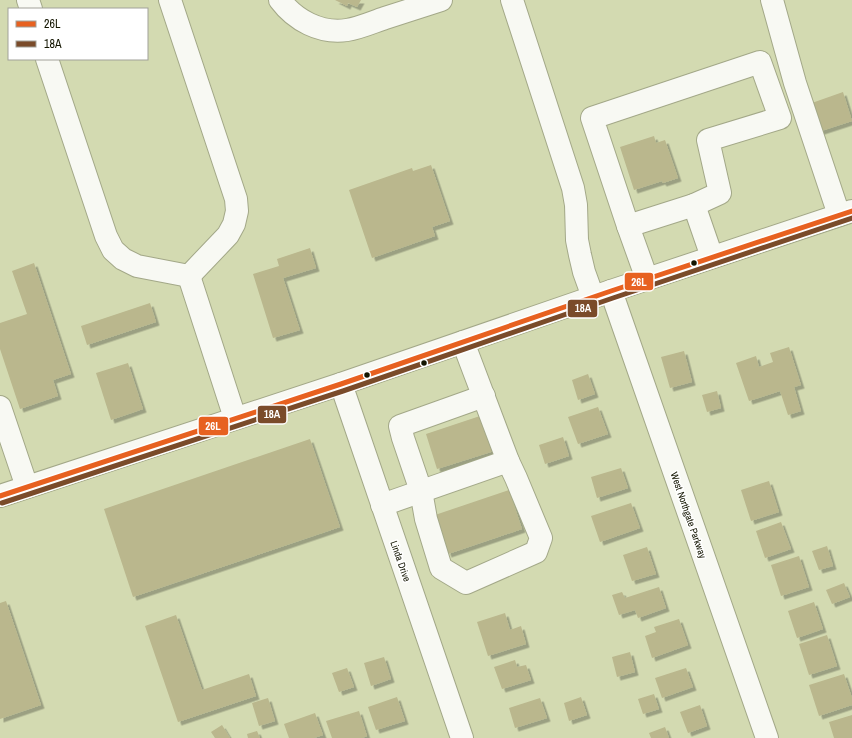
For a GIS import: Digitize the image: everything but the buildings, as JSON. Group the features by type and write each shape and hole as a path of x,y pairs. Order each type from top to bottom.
{"street":[{"path":"170,0 236,198 237,211 234,224 228,235 188,276"},
{"path":"280,0 289,11 302,20 316,27 331,30 346,30 441,0"},
{"name":"West Northgate Parkway","path":"512,0 573,188 576,205 577,240 584,272 602,294 766,738"},
{"path":"0,496 341,384 646,279 846,213 795,83 772,0"},
{"path":"47,60 106,236 113,250 123,259 137,266 188,276"},
{"path":"628,226 694,205 720,193 708,140 780,118 760,62 592,118 628,226 646,279"},
{"path":"694,205 712,257"},
{"path":"188,276 235,418"},
{"path":"463,342 484,396 508,461 541,538 536,552 466,583 441,568 426,519 421,491 400,426 484,396"},
{"name":"Linda Drive","path":"341,384 462,738"},
{"path":"0,407 27,488"},
{"path":"382,505 508,461"}],"transit line":[{"name":"26L","path":"0,496 341,384 611,291 852,211"},
{"name":"18A","path":"2,503 343,391 852,218"}]}
